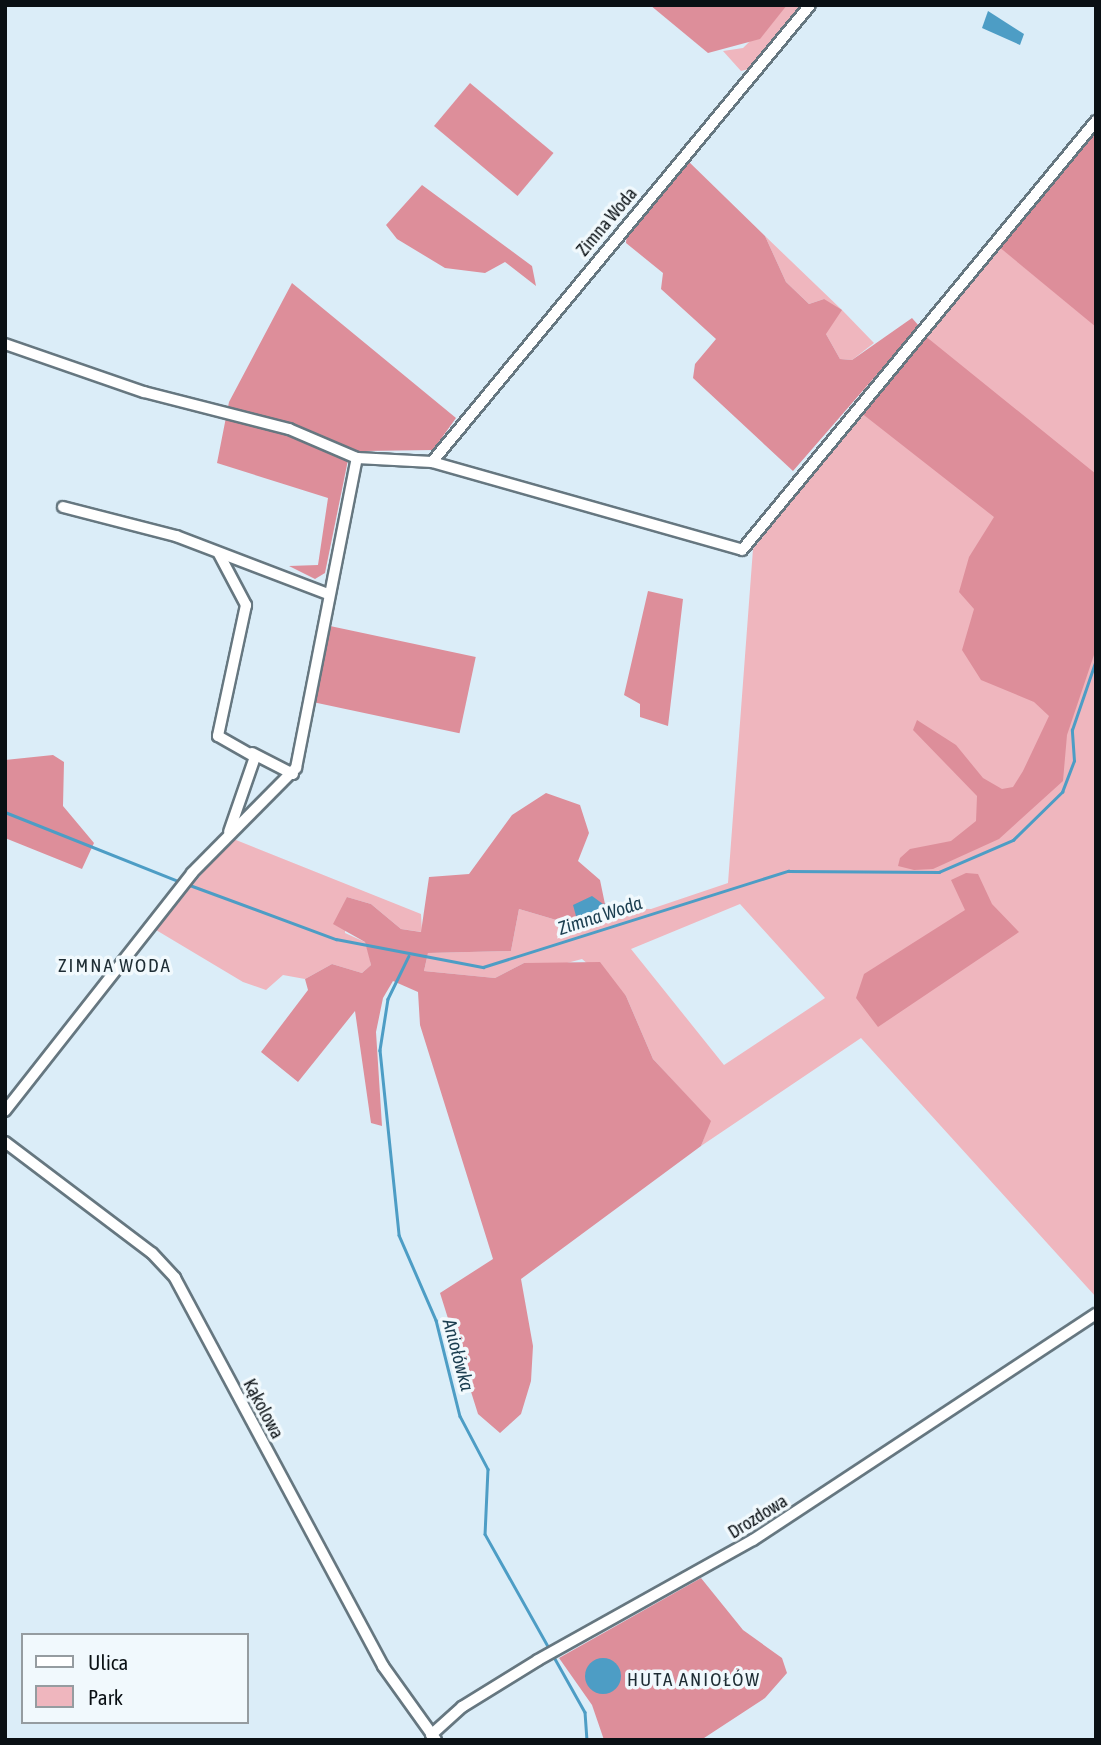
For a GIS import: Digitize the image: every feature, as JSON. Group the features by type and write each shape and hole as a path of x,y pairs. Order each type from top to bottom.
{"street":[{"name":"Zimna Woda","path":"432,461 810,5"},
{"path":"5,344 144,391 289,429 357,458 432,461 742,550 1096,121"},
{"path":"5,1111 192,873 226,836 293,774 304,742 328,594 357,458"},
{"path":"63,507 219,554 328,594"},
{"path":"219,554 246,605 218,736 293,774"},
{"path":"226,836 255,763 252,752"},
{"name":"Kąkolowa","path":"5,1142 152,1253 175,1278 383,1666 433,1737"},
{"name":"Drozdowa","path":"433,1737 462,1707 753,1540 1096,1314"}],"green space":[{"path":"787,5 804,5 749,69 741,71 723,51 743,48"},
{"path":"1096,124 1096,1297 861,1038 701,1146 710,1121 653,1059 626,996 582,959 552,967 524,963 495,978 424,971 428,953 511,951 519,909 563,922 607,908 651,909 728,883 753,549","holes":["740,904 825,998 724,1065 631,949"]},
{"path":"765,236 874,343 852,360 840,359 826,334 824,299 809,304 786,282"},
{"path":"231,838 421,914 422,932 401,929 371,904 347,897 345,933 365,942 369,954 371,965 362,973 332,964 305,979 283,975 266,990 243,982 156,930"}],"shaded area":[{"path":"650,5 787,5 760,39 708,53"},
{"path":"470,83 553,153 518,196 434,126"},
{"path":"1096,129 1096,327 998,246"},
{"path":"686,159 765,236 786,282 809,304 824,299 842,310 826,334 840,359 852,360 912,318 919,326 793,471 693,378 695,364 716,339 661,289 663,273 626,243 627,231"},
{"path":"422,185 532,266 536,286 505,262 485,273 445,268 397,239 386,225"},
{"path":"292,283 456,418 433,450 364,451 348,460 325,573 315,579 289,566 318,565 328,498 217,463 229,402"},
{"path":"924,335 1096,474 1096,649 1067,735 1063,781 999,839 933,869 914,870 898,866 900,858 910,849 951,841 976,821 977,796 913,730 917,720 956,745 983,778 1002,789 1013,787 1049,716 1034,702 981,680 962,650 974,609 959,592 969,557 994,517 860,412"},
{"path":"648,591 683,599 668,726 640,717 640,704 624,695"},
{"path":"330,626 476,657 460,733 314,702"},
{"path":"53,755 64,762 63,806 94,843 82,869 5,838 5,760"},
{"path":"546,793 580,805 589,833 578,861 600,880 606,909 563,922 519,909 511,951 428,953 424,971 495,978 524,963 600,962 626,996 653,1059 711,1121 701,1146 521,1279 533,1346 531,1381 521,1414 500,1433 478,1414 440,1293 493,1259 420,1025 418,992 393,981 383,998 376,1032 382,1126 371,1123 355,1011 298,1082 261,1052 308,990 305,979 332,964 362,973 371,965 365,942 333,924 347,897 371,904 401,929 421,932 429,877 469,874 512,815"},
{"path":"966,873 978,874 992,904 1019,932 878,1027 856,998 864,974 965,910 951,880"},
{"path":"701,1578 743,1630 782,1658 787,1673 765,1698 701,1740 604,1740 592,1705 559,1658"}],"water":[{"path":"988,11 1024,34 1020,45 982,28"},
{"path":"592,896 603,904 617,902 620,912 576,916 573,905"},
{"path":"603,1658 615,1664 621,1676 615,1688 603,1694 591,1688 585,1676 591,1664"}],"waterway":[{"name":"Zimna Woda","path":"187,884 336,939 483,967 788,871 939,872 1013,840 1062,792 1074,761 1072,730 1096,660"},
{"name":"Zimna Woda","path":"5,812 181,882"},
{"name":"Aniołówka","path":"409,956 388,999 380,1050 399,1235 436,1320 460,1416 488,1469 485,1534 585,1712 587,1740"}],"district":[{"name":"ZIMNA WODA","path":"115,966"},
{"name":"HUTA ANIOŁÓW","path":"694,1680"}]}
